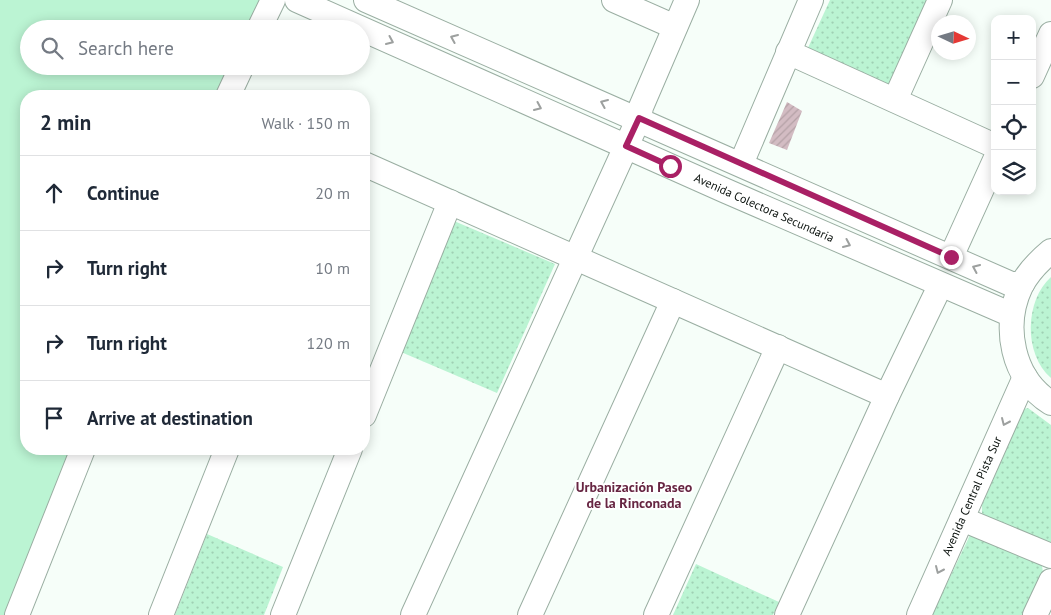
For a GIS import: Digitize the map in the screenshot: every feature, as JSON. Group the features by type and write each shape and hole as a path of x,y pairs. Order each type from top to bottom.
{"street":[{"path":"263,20 272,0"},
{"name":"Avenida Colectora Secundaria","path":"297,0 342,20"},
{"path":"366,0 639,118 1011,284 1022,284"},
{"path":"614,0 675,27"},
{"path":"413,615 639,118 641,106 687,0"},
{"path":"741,164 811,0"},
{"path":"895,100 940,0"},
{"name":"Avenida Colectora Secundaria","path":"370,32 940,286 1012,315"},
{"path":"1036,67 1051,34"},
{"path":"788,52 991,144"},
{"path":"231,90 238,75"},
{"path":"370,167 887,396"},
{"path":"951,257 991,169"},
{"path":"370,400 450,202"},
{"path":"1051,251 1034,266 1022,284 1012,315 1011,336 1016,358 1025,377 1043,398 1051,404"},
{"path":"787,615 887,396 940,286"},
{"path":"530,615 673,301"},
{"path":"656,615 778,347"},
{"name":"Avenida Central Pista Sur","path":"919,615 1025,377"},
{"path":"17,615 81,455"},
{"path":"161,615 226,455"},
{"path":"283,615 348,455"},
{"path":"962,519 1051,556"},
{"path":"1035,615 1051,581"}],"green space":[{"path":"0,0 267,0 259,20 20,20 20,75 236,75 230,90 20,90 20,455 73,455 4,615 0,615"},
{"path":"830,0 928,0 892,90 807,50"},
{"path":"454,221 555,264 497,393 401,352"},
{"path":"1051,277 1051,378 1042,368 1036,355 1032,342 1031,327 1036,299 1042,287"},
{"path":"1028,408 1051,425 1051,545 985,517 982,513 982,505 1024,409"},
{"path":"207,534 283,567 264,615 175,615"},
{"path":"970,535 1037,560 1042,566 1043,573 1024,615 932,615"},
{"path":"696,564 779,602 773,615 673,615"}],"building":[{"path":"787,102 802,111 787,150 769,143"}],"district":[{"name":"Urbanización Paseo de la Rinconada","path":"634,496"}],"route":[{"path":"670,166 626,146 639,118 951,257"}]}
